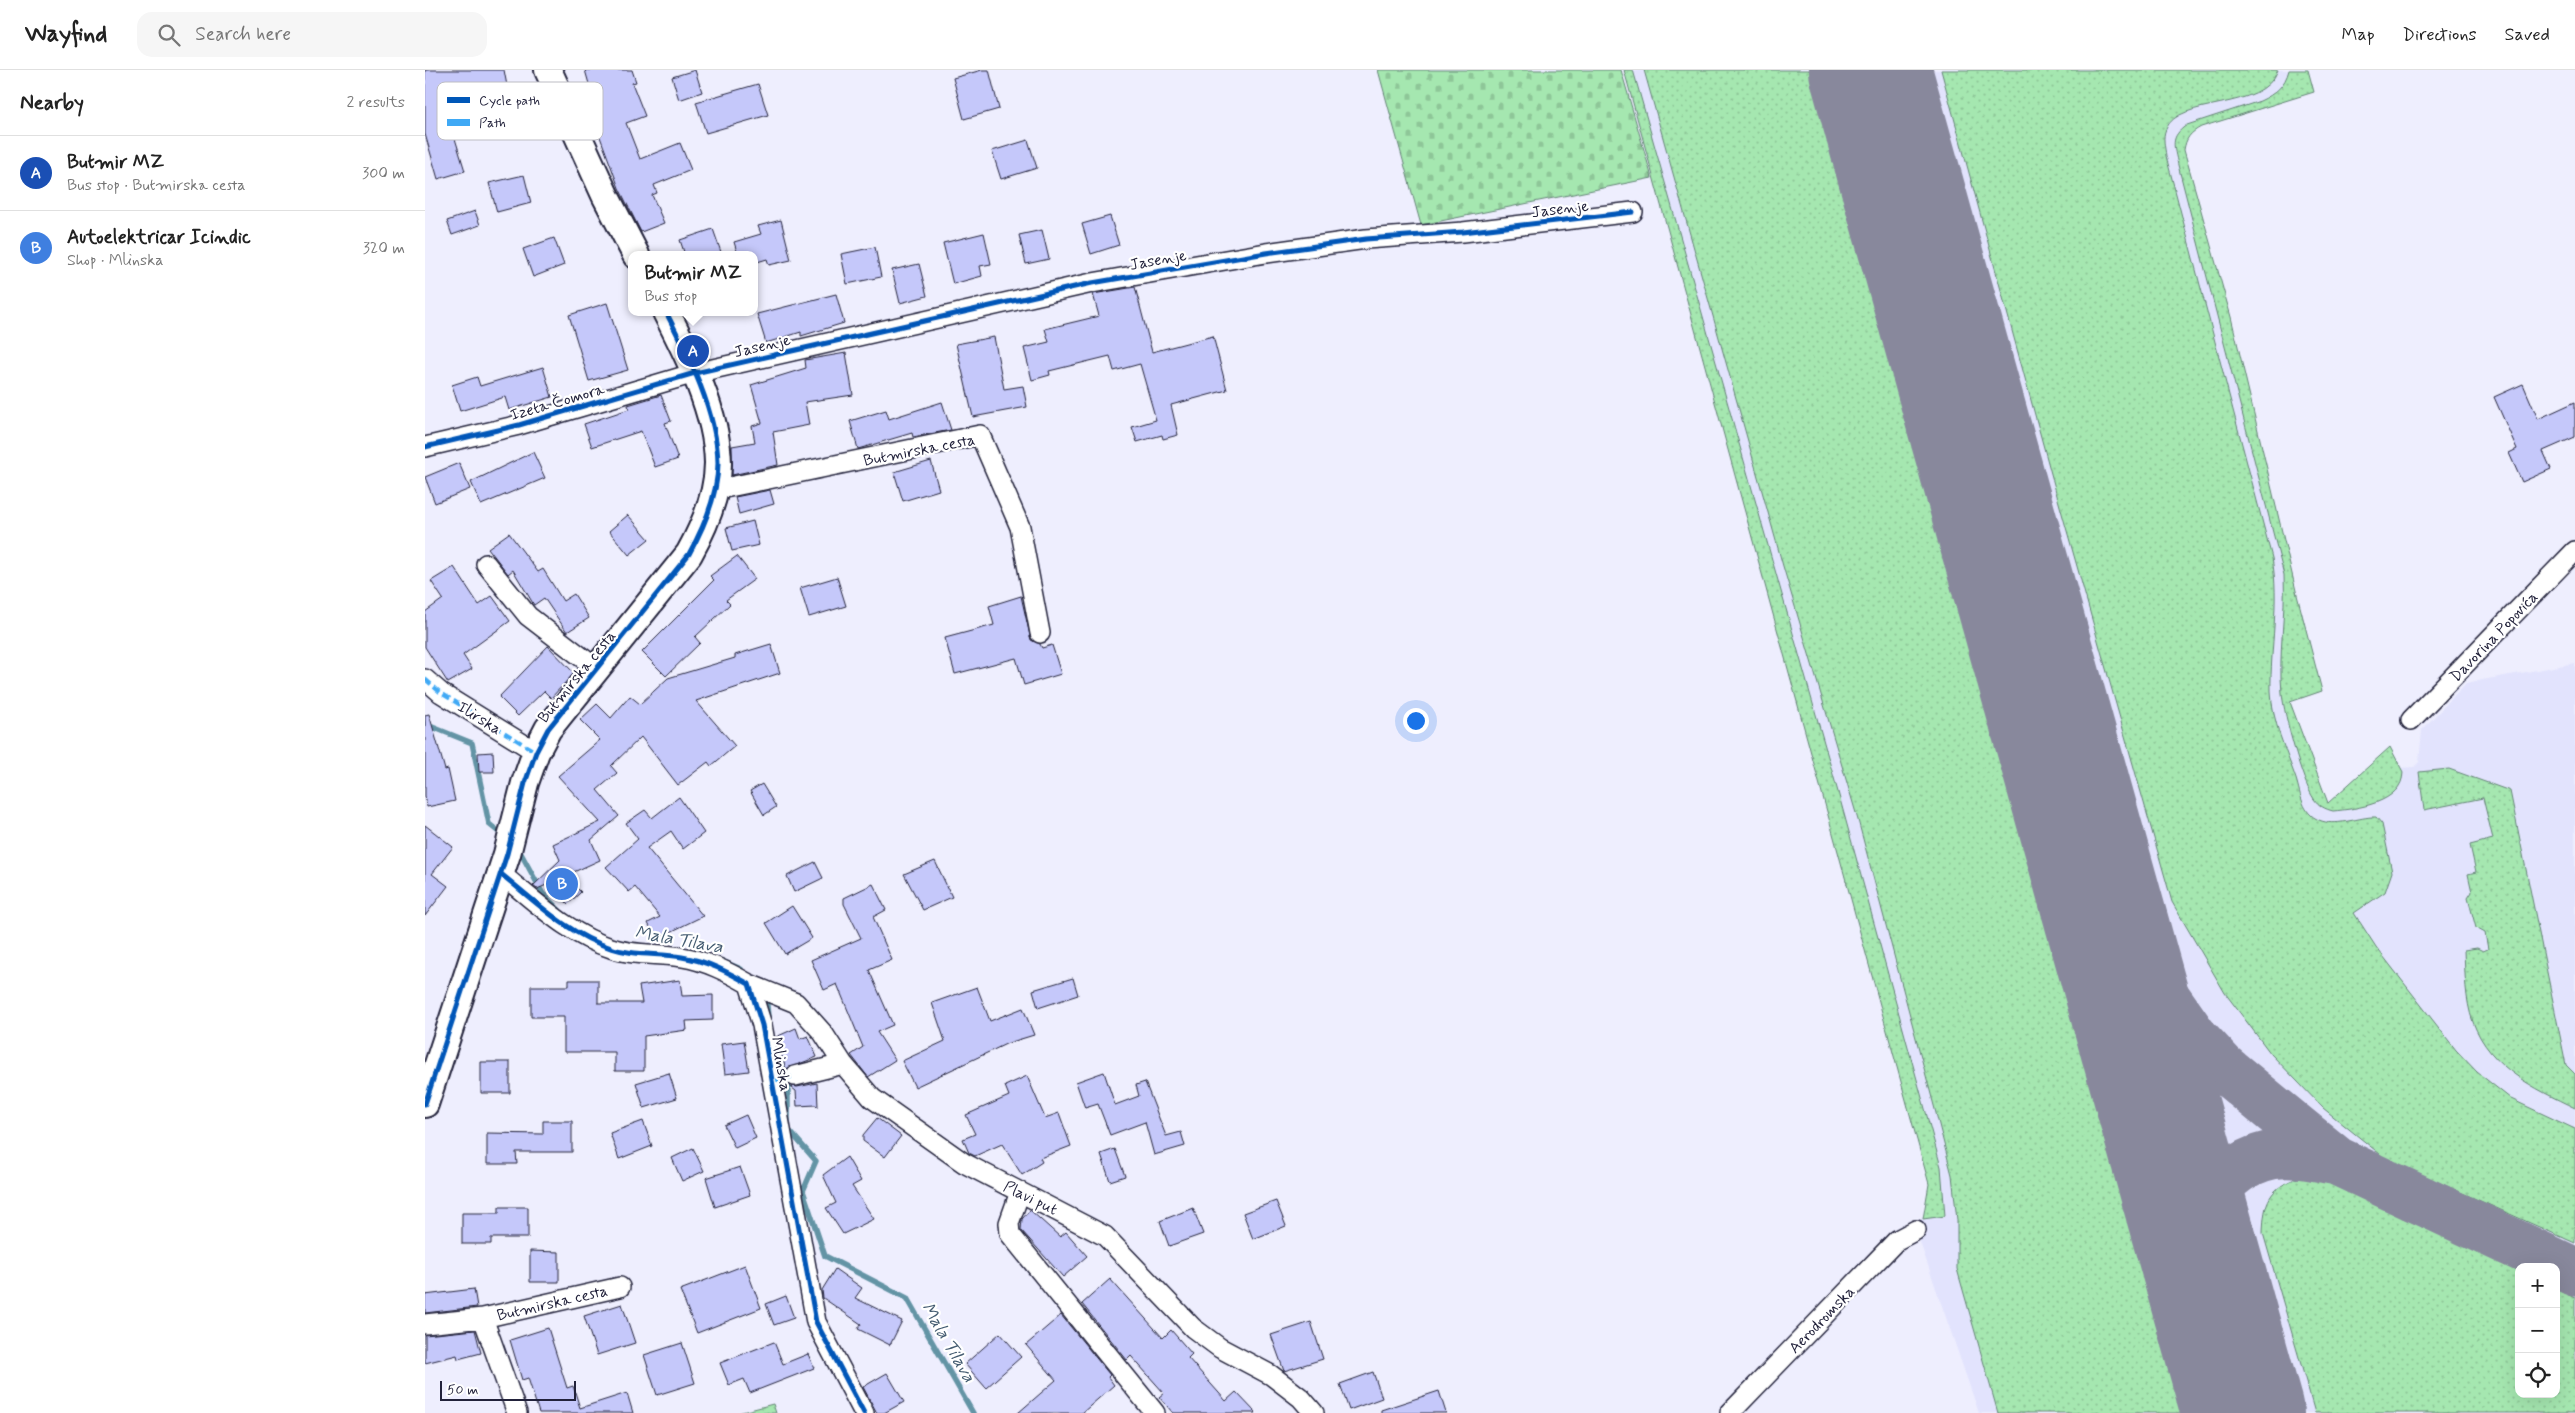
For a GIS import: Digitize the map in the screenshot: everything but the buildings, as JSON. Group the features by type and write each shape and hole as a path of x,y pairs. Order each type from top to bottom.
{"street":[{"path":"548,70 553,82"},
{"path":"580,140 605,195 634,251"},
{"name":"Jasenje","path":"695,373 1092,283 1256,254 1366,239 1463,232 1633,212"},
{"name":"Butmirska cesta","path":"425,1104 516,827 525,783 536,752 548,729 689,554 703,528 715,490 718,464 715,434 695,373 668,316"},
{"name":"Izeta Čomora","path":"425,447 519,425 695,373"},
{"name":"Butmirska cesta","path":"715,490 980,435 1020,527 1040,633"},
{"name":"Davorina Popovića","path":"2411,720 2575,551"},
{"path":"486,564 528,616 597,669"},
{"name":"Ilirska","path":"425,679 441,693 536,752"},
{"path":"504,864 581,936 611,948 645,955 681,957 707,963 755,986"},
{"name":"Plavi put","path":"755,986 796,1002 823,1033 843,1064 871,1098 964,1163 1105,1236 1193,1328 1220,1348 1271,1375 1301,1398 1315,1413"},
{"name":"Mlinska","path":"755,986 816,1322 864,1413"},
{"path":"795,1076 843,1064"},
{"path":"1020,1192 1009,1223 1010,1234 1155,1413"},
{"name":"Aerodromska","path":"1731,1413 1897,1240 1916,1230"},
{"name":"Butmirska cesta","path":"425,1324 483,1318 620,1287"},
{"name":"Butmirska cesta","path":"483,1318 517,1413"}],"shaded area":[{"path":"1624,70 2308,70 2314,92 2201,127 2191,133 2186,140 2184,150 2231,317 2297,595 2322,691 2290,702 2328,803 2390,747 2399,768 2414,767 2419,762 2422,730 2466,683 2575,663 2575,1413 1979,1413 1913,1222 1923,1218 1929,1184"}],"green space":[{"path":"1378,70 1621,70 1652,178 1421,225"},
{"path":"1624,70 1633,70 1838,792 1941,1167 1945,1216 1923,1219 1929,1184"},
{"path":"1644,70 1809,70 1959,582 2082,1035 2192,1413 1998,1413 1957,1269 1957,1220 1952,1175 1937,1117 1858,820 1783,566"},
{"path":"1941,70 2278,70 2269,84 2256,93 2187,112 2174,119 2166,129 2164,139 2166,156 2272,558 2275,608 2271,691 2274,714 2303,803 2309,813 2313,817 2325,822 2332,823 2376,817 2382,824 2392,872 2385,892 2354,913 2376,947 2456,1050 2477,1072 2511,1099 2575,1129 2575,1243 2386,1159 2323,1108 2271,1054 2225,993 2172,902 2056,492"},
{"path":"2289,70 2308,70 2314,92 2201,127 2189,136 2184,150 2231,317 2297,595 2322,691 2290,702 2328,803 2390,747 2403,772 2401,782 2395,791 2387,797 2365,806 2333,811 2318,804 2309,790 2294,748 2286,716 2281,678 2284,575 2174,147 2175,138 2181,129 2187,125 2260,101 2275,92 2282,85"},
{"path":"2449,769 2510,791 2566,1065 2575,1074 2575,1108 2529,1084 2502,1064 2490,1052 2481,1038 2470,1014 2465,977 2464,950 2477,948 2483,951 2488,949 2485,933 2476,928 2468,898 2472,892 2468,874 2476,872 2470,845 2493,839 2483,798 2424,810 2419,772"},
{"path":"2300,1177 2322,1179 2515,1269 2515,1398 2560,1398 2560,1291 2575,1298 2575,1413 2315,1413 2263,1233 2265,1212 2270,1197 2281,1186"},
{"path":"773,1404 776,1413 738,1413"}],"waterway":[{"name":"Mala Tilava","path":"425,724 472,743 489,824 505,837"},
{"name":"Mala Tilava","path":"518,848 543,894 559,910"},
{"name":"Mala Tilava","path":"722,961 741,969"},
{"name":"Mala Tilava","path":"766,994 768,1017"},
{"name":"Mala Tilava","path":"776,1058 788,1078 788,1129 816,1161 803,1191 825,1256 907,1298 973,1413"}],"taxiway":[{"path":"2099,893 2149,973 2193,1036 2222,1067 2337,1161 2575,1272"},
{"path":"2200,1255 2202,1221 2207,1205 2220,1185 2239,1169 2260,1158 2280,1154 2305,1155 2337,1161"}],"runway":[{"path":"1870,70 2243,1413"}],"marked path":[{"path":"425,679 441,693 536,752"},
{"path":"772,1081 795,1076"}],"cycle path":[{"path":"425,447 519,425 695,373 1092,283 1266,253 1366,239 1463,232 1633,212"},
{"path":"425,1104 507,854 525,783 536,752 548,729 689,554 705,522 713,499 718,463 713,424 700,385 668,316"},
{"path":"501,874 553,916 581,935 596,942 620,951 673,956 700,961 725,971 749,984 762,1025 816,1322 864,1413"}],"place":[{"name":"Butmir MZ","path":"693,351"},
{"name":"Autoelektricar Icindic","path":"562,884"}]}
